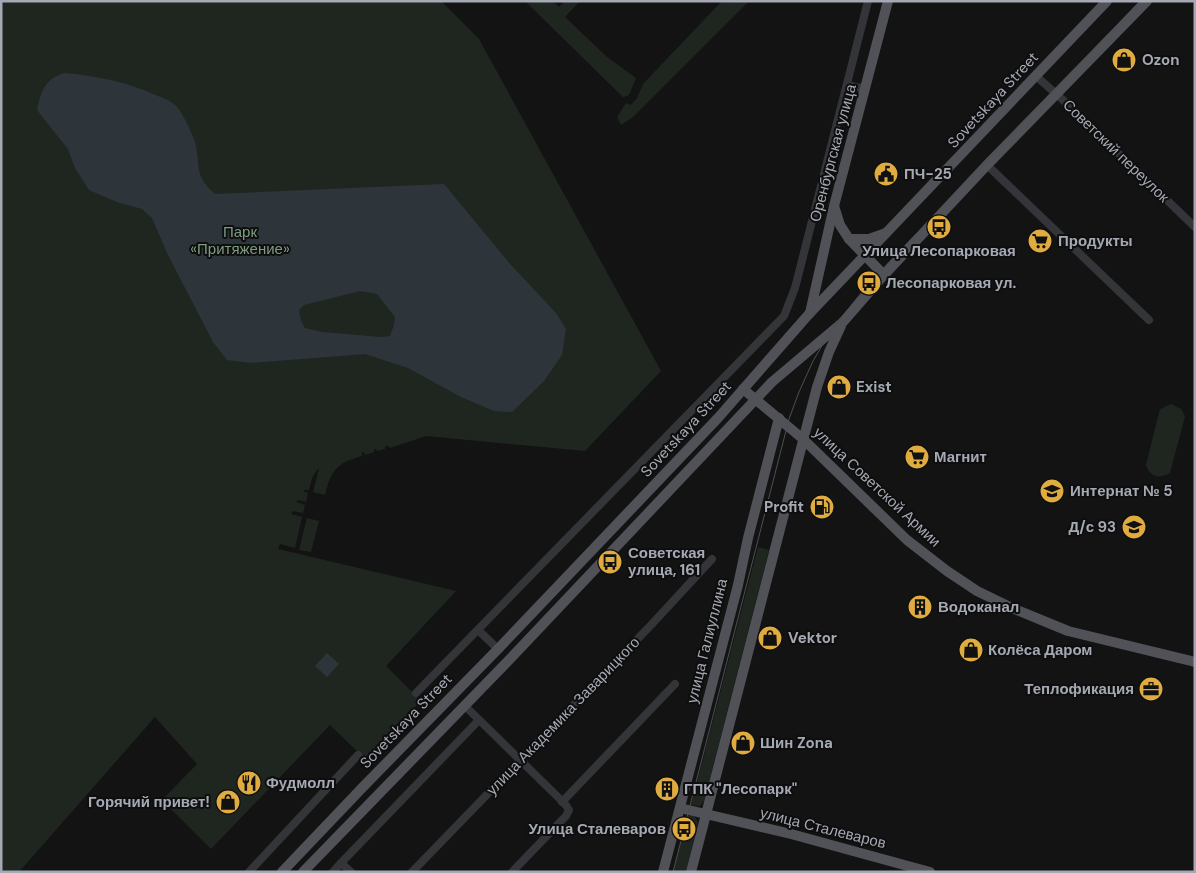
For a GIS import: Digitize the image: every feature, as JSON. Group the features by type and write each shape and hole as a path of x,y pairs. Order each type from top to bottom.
{"main road":[{"name":"Оренбургская улица","path":"810,314 834,206 888,1"},
{"name":"Sovetskaya Street","path":"282,872 718,418 810,314 1107,1"},
{"name":"Sovetskaya Street","path":"303,872 509,660 772,382 843,322 884,275 988,165 1148,1"},
{"path":"834,206 840,225 849,239 884,275"},
{"path":"849,239 869,239 887,233"},
{"name":"Sovetskaya Street","path":"803,439 817,387 829,352 843,322"},
{"name":"улица Советской Армии","path":"743,389 803,439 907,540 947,571 977,591 1068,631 1195,662"},
{"name":"улица Галиуллина","path":"663,872 738,585 779,418"},
{"path":"691,872 758,620 803,439"},
{"path":"498,649 509,660"},
{"name":"улица Сталеваров","path":"680,808 790,834 930,872"}],"street":[{"path":"416,693 784,316 795,288 868,1"},
{"name":"Советский переулок","path":"1036,76 1195,227"},
{"path":"847,85 865,89"},
{"path":"988,165 1149,320"},
{"name":"улица Академика Заварицкого","path":"412,872 712,560"},
{"path":"478,630 498,649"},
{"path":"562,802 675,684"},
{"path":"464,705 569,810 566,816 512,872"},
{"path":"333,872 479,720"},
{"path":"249,872 358,755"},
{"path":"341,863 351,872"}],"green space":[{"name":"Парк «Притяжение»","path":"1,1 441,1 479,39 661,371 585,451 426,436 390,448 385,446 385,449 377,451 374,449 374,452 365,455 362,452 362,456 336,469 330,479 325,495 313,492 319,469 317,470 312,478 309,490 303,491 308,493 306,502 298,500 296,502 305,505 303,513 293,511 291,514 302,517 295,548 280,544 278,549 456,591 386,666 421,701 365,759 330,725 211,849 162,800 197,764 155,717 19,872 1,872"},
{"path":"525,1 553,1 559,7 565,1 580,1 565,17 607,57 636,78 629,95 623,97"},
{"path":"722,1 749,1 633,117 621,125 617,117 626,103 631,105 637,98 643,84"},
{"path":"1171,404 1181,409 1185,416 1170,473 1159,477 1150,473 1146,465 1160,409"},
{"path":"307,518 319,521 311,552 299,550"},
{"path":"758,547 769,550 704,801 700,806 691,805"},
{"path":"688,816 695,817 698,822 686,872 673,872"}],"shaded area":[{"path":"65,73 112,80 146,91 173,104 184,117 194,138 199,170 203,181 215,194 444,184 511,265 556,313 566,329 562,355 544,381 512,412 494,411 461,397 408,368 365,354 251,363 227,360 213,342 168,255 152,218 142,209 117,202 89,190 75,168 68,149 37,110 40,97 48,82 58,75","holes":["360,291 377,294 395,317 390,336 381,337 322,332 305,328 301,321 299,310 304,305"]},
{"path":"327,653 339,664 327,677 315,666"}],"tram line":[{"path":"673,872 789,419 813,361 830,332 869,283 1140,1"}],"place":[{"name":"Ozon","path":"1124,60"},
{"name":"ПЧ-25","path":"886,174"},
{"name":"Улица Лесопарковая","path":"939,227"},
{"name":"Продукты","path":"1040,241"},
{"name":"Лесопарковая ул.","path":"869,283"},
{"name":"Exist","path":"839,387"},
{"name":"Магнит","path":"917,457"},
{"name":"Интернат № 5","path":"1052,491"},
{"name":"Profit","path":"822,507"},
{"name":"Д/с 93","path":"1134,527"},
{"name":"Советская улица, 161","path":"610,562"},
{"name":"Водоканал","path":"920,607"},
{"name":"Vektor","path":"770,638"},
{"name":"Колёса Даром","path":"971,650"},
{"name":"Теплофикация","path":"1151,689"},
{"name":"Шин Zona","path":"743,743"},
{"name":"Фудмолл","path":"249,783"},
{"name":"ГПК \"Лесопарк\"","path":"667,789"},
{"name":"Горячий привет!","path":"228,802"},
{"name":"Улица Сталеваров","path":"684,829"}]}
